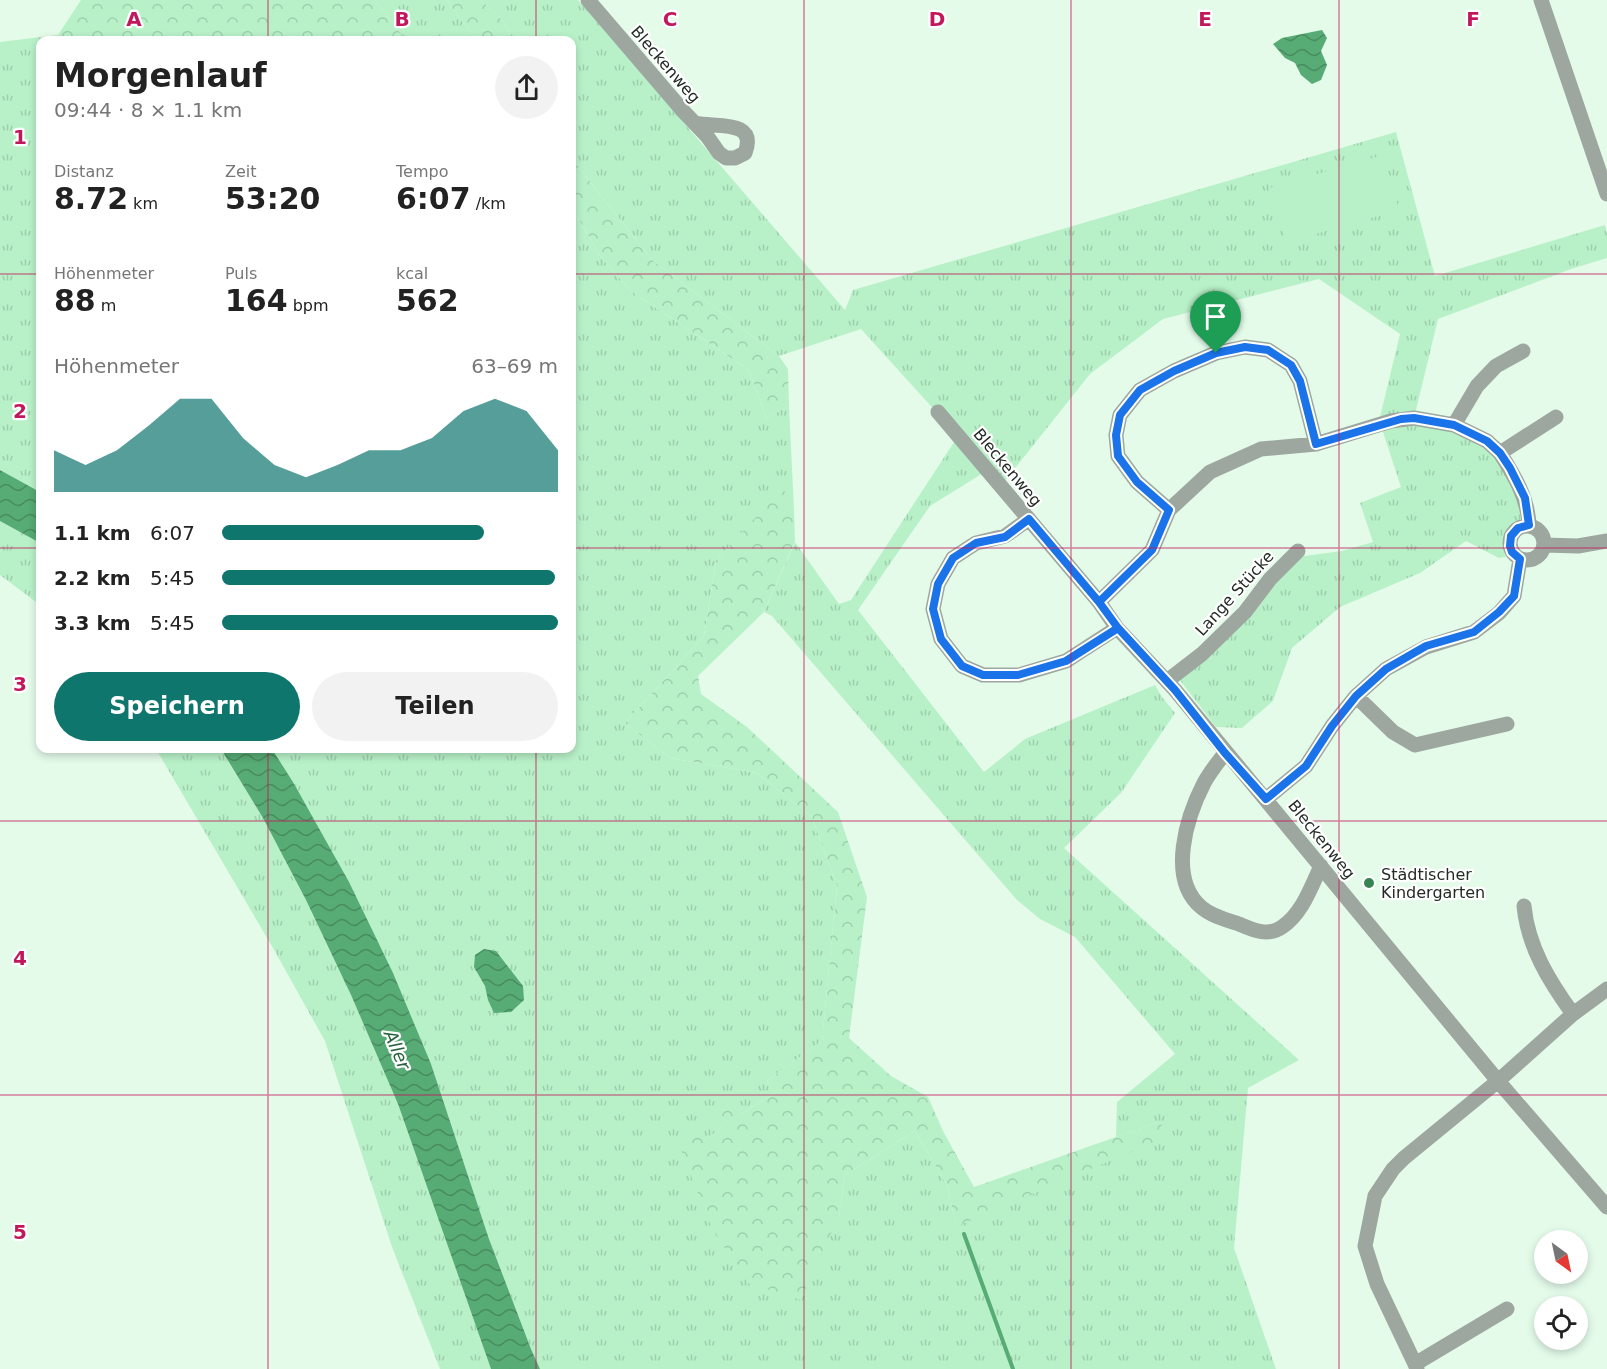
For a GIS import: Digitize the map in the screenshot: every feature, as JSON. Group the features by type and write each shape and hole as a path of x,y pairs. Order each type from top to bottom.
{"street":[{"name":"Bleckenweg","path":"588,0 726,162 745,153 748,145 746,135 737,127 695,123"},
{"path":"1541,0 1607,194"},
{"path":"1169,510 1137,482 1118,456 1116,435 1120,415 1140,390 1174,371 1216,353 1245,347 1268,350 1291,365 1300,381 1316,444"},
{"path":"1454,425 1477,386 1496,366 1523,351"},
{"name":"Bleckenweg","path":"938,412 1099,602 1118,628 1167,681 1225,753 1266,799 1498,1081 1607,1207"},
{"path":"1500,453 1556,417"},
{"path":"1099,602 1152,550 1169,510 1210,472 1261,449 1316,444 1401,419 1414,418 1454,425 1487,441 1500,453 1510,468 1525,498 1529,525"},
{"path":"1029,519 1005,537 976,543 953,558 938,584 933,609 941,639 962,666 983,675 1018,675 1066,661 1118,628"},
{"path":"1529,525 1539,530 1545,539 1544,545 1536,558 1520,559 1512,552 1511,536 1518,528 1529,525"},
{"path":"1544,545 1578,546 1607,541"},
{"name":"Lange Stücke","path":"1167,681 1202,654 1245,612 1270,579 1298,551"},
{"path":"1266,799 1306,766 1332,726 1356,696 1386,669 1426,646 1474,632 1499,612 1514,596 1520,559"},
{"path":"1356,696 1393,732 1415,745 1508,724"},
{"path":"1225,753 1200,791 1192,810 1182,854 1183,873 1189,890 1201,907 1252,930 1265,933 1280,929 1296,916 1321,866"},
{"path":"1524,906 1526,924 1541,965 1573,1014"},
{"path":"1507,1309 1416,1366 1377,1284 1365,1246 1375,1196 1393,1169 1404,1158 1498,1081 1573,1014 1607,989"}],"green space":[{"path":"81,0 375,0 403,36 58,36"},
{"path":"375,0 446,0 474,36 403,36"},
{"path":"446,0 481,0 505,23 510,36 474,36"},
{"path":"481,0 578,0 845,310 853,290 1396,132 1435,276 1605,225 1607,258 1571,269 1438,319 1414,418 1486,442 1509,469 1522,519 1506,538 1505,546 1510,556 1499,558 1466,541 1420,573 1340,607 1292,648 1273,701 1242,728 1216,727 1179,679 1271,579 1304,556 1342,551 1373,542 1360,503 1401,487 1380,417 1400,334 1319,279 1163,319 1090,374 1001,486 988,470 930,506 858,610 984,772 1025,739 1155,685 1175,713 1121,793 1064,848 1299,1060 1248,1088 1234,1248 1276,1369 540,1369 489,1239 431,1064 293,782 275,753 576,753 576,214 600,256 631,291 749,370 766,418 789,406 794,510 783,489 716,560 704,636 625,723 670,758 757,773 812,817 837,886 822,1041 767,1081 775,1093 741,1114 713,1113 722,1128 704,1140 679,1146 839,1216 845,1175 915,1131 948,1187 956,1226 1161,1121 1116,1137 1117,1102 1175,1054 1075,937 1040,919 1017,900 772,616 764,612 795,542 839,604 851,600 958,436 861,329 779,356 653,261 576,164 576,36 510,36 505,23"},
{"path":"36,38 36,490 0,470 0,42"},
{"path":"1383,155 1399,210 1287,242 1269,188"},
{"path":"576,164 653,261 779,356 788,369 789,406 766,418 749,370 631,291 600,256 576,214"},
{"path":"783,488 794,510 795,541 764,612 698,676 701,694 747,727 838,812 867,897 849,1038 891,1076 928,1097 943,1131 974,1187 1161,1121 1163,1138 956,1227 948,1187 915,1131 845,1175 839,1216 801,1300 748,1283 712,1229 679,1145 694,1133 704,1140 722,1128 712,1113 728,1106 741,1114 775,1093 767,1081 822,1041 837,886 812,817 757,773 670,758 625,723 704,636 716,560"},
{"path":"0,521 36,541 36,602 0,575"},
{"path":"158,753 223,753 263,818 306,900 351,995 398,1104 491,1369 440,1369 392,1247 325,1041"}],"water":[{"path":"1322,30 1327,38 1321,51 1327,65 1321,80 1312,84 1301,75 1295,63 1285,58 1273,44 1282,38"},
{"path":"0,470 36,490 36,541 0,521"},
{"name":"Aller","path":"223,753 275,753 349,882 393,973 431,1064 489,1239 540,1369 491,1369 398,1104 351,995 306,900 263,818"},
{"path":"484,949 496,951 523,986 524,1000 511,1012 494,1013 488,1000 485,986 474,967 475,955"}],"waterway":[{"path":"964,1234 1013,1369"}],"place":[{"name":"Städtischer Kindergarten","path":"1369,883"}],"route":[{"path":"1216,353 1174,371 1140,390 1120,415 1116,435 1118,456 1137,482 1169,510 1152,550 1099,602 1118,628 1066,661 1018,675 983,675 962,666 941,639 933,609 938,584 953,558 976,543 1005,537 1029,519 1118,628 1175,690 1225,753 1266,799 1306,766 1332,726 1356,696 1386,669 1426,646 1474,632 1499,612 1514,596 1520,559 1512,552 1511,536 1518,528 1529,525 1529,516 1525,498 1510,468 1500,453 1487,441 1454,425 1414,418 1391,421 1316,444 1300,381 1291,365 1268,350 1245,347 1216,353"}]}
